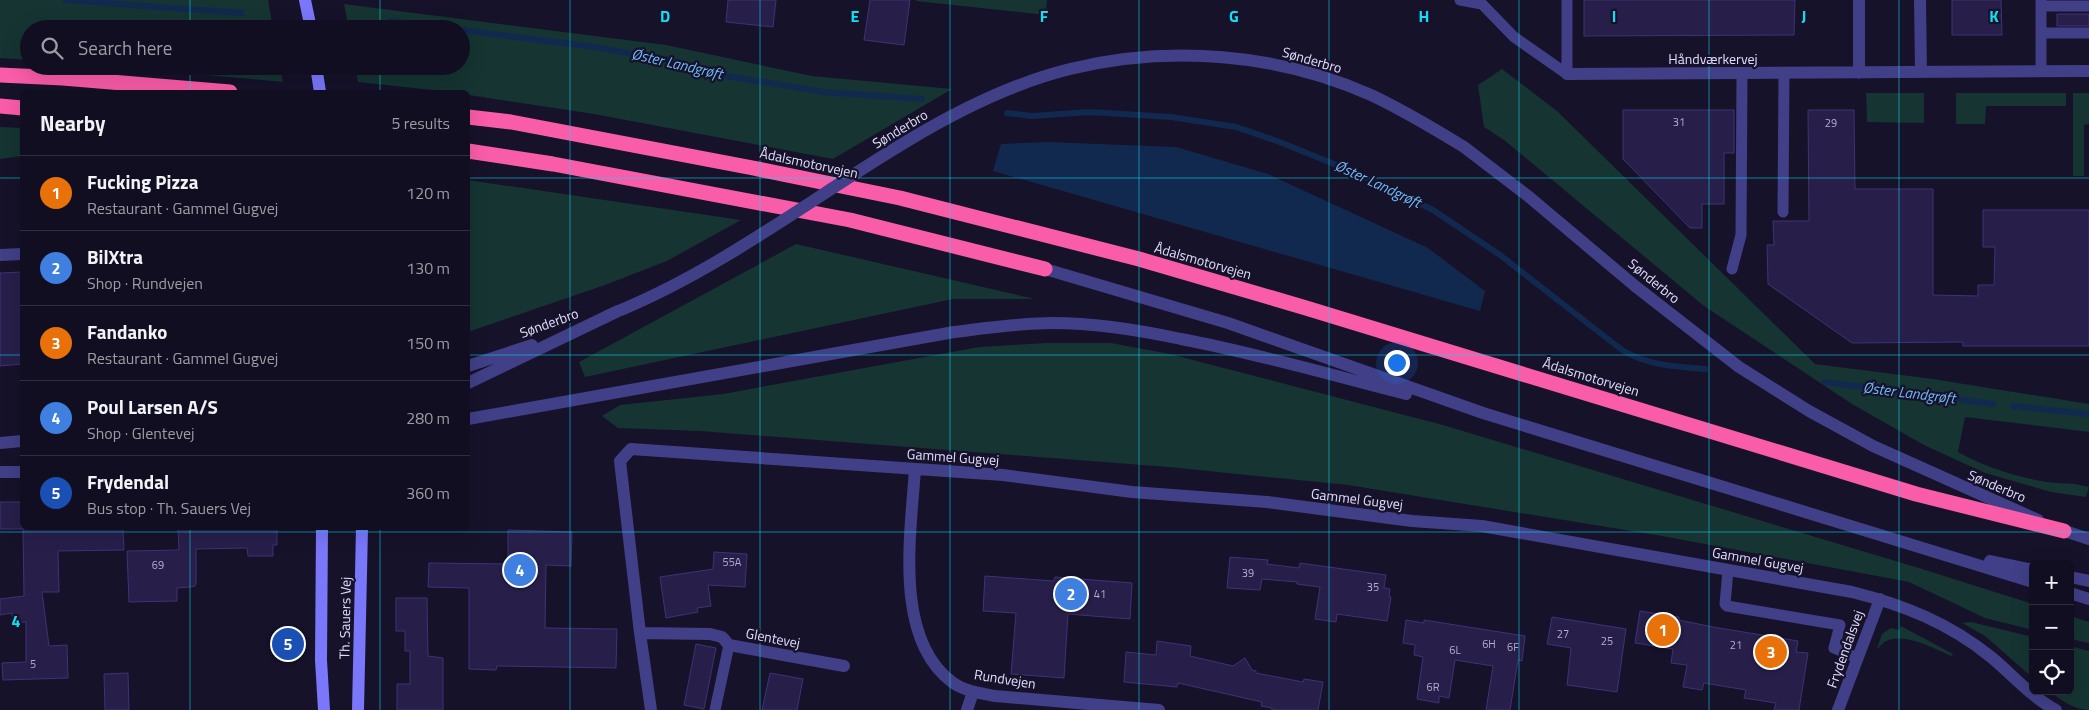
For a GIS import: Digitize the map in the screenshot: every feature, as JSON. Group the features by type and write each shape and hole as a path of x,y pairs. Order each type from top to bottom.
{"highway":[{"path":"0,75 63,78 206,90"},
{"path":"0,106 20,108"},
{"name":"Ådalsmotorvejen","path":"470,117 511,122 900,198 1129,257 1306,308 1916,494 2064,531"},
{"path":"470,151 553,164 850,220 1045,269"}],"main road":[{"path":"305,0 309,20"},
{"path":"317,75 320,90"},
{"name":"Th. Sauers Vej","path":"322,530 321,660 324,710"},
{"name":"Th. Sauers Vej","path":"358,710 362,530"}],"street":[{"path":"1859,0 1860,73"},
{"path":"1920,0 1921,72"},
{"name":"Sønderbro","path":"470,365 564,335 619,311 691,275 751,242 908,140 962,110 1003,92 1069,69 1146,58 1183,55 1238,58 1287,67 1330,79 1368,94 1414,116 1464,147 1528,196 1635,286 1740,367 1809,411 1873,446 2064,531 2089,539"},
{"name":"Håndværkervej","path":"1567,74 2089,71"},
{"path":"0,255 20,254"},
{"path":"1045,269 1228,323 1483,413 2029,581"},
{"path":"470,382 619,311"},
{"path":"470,419 954,332 1003,326 1053,323 1096,325 1221,346 1483,413"},
{"path":"0,443 20,440"},
{"name":"Gammel Gugvej","path":"640,633 620,461 631,449 1003,476 1132,492 1267,502 1412,521 1482,526 1852,592 1880,599 1927,616 1962,635 1993,658 2042,702 2056,710"},
{"name":"Rundvejen","path":"915,469 909,563 916,629 925,650 938,669 953,682 973,692 995,696 1159,710"},
{"path":"0,472 20,472"},
{"path":"1919,547 2029,569"},
{"path":"2074,578 2089,581"},
{"path":"2074,594 2089,599"},
{"name":"Frydendalsvej","path":"1838,710 1880,599"},
{"path":"640,633 651,710"},
{"name":"Glentevej","path":"640,633 710,634 722,637 729,645 844,666"},
{"path":"968,710 973,692"}],"lane":[{"path":"1460,0 1482,2 1514,37 1567,74"},
{"path":"1567,0 1567,74"},
{"path":"2041,71 2041,3 2089,6"},
{"path":"2042,34 2089,33"},
{"path":"1732,269 1740,235 1742,73"},
{"path":"1783,212 1784,73"},
{"path":"1728,570 1725,604 1727,606 1840,625 1834,648 1857,658"},
{"path":"715,710 729,645"}],"green space":[{"path":"0,0 268,0 271,20 20,20 20,59 0,58"},
{"path":"916,0 1047,0 1046,15"},
{"path":"344,4 470,20 347,20"},
{"path":"470,20 666,45 812,76 952,89 833,159 594,114 470,95 470,90 432,90 358,82 357,75 470,75"},
{"path":"1502,69 1557,111 1815,364 1933,379 2089,404 2089,432 1965,417 1958,452 1990,467 2012,474 2047,482 2089,487 2086,497 2051,492 1985,473 1924,445 1852,404 1704,306 1504,140 1484,127 1478,85"},
{"path":"206,75 282,75 283,82"},
{"path":"1866,93 1924,93 1924,123 1867,122"},
{"path":"1956,93 2066,93 2066,106 1986,106 1985,124 1956,124"},
{"path":"2073,93 2089,93 2089,124 2084,125 2084,176 2073,176"},
{"path":"0,127 20,128 20,156 0,159"},
{"path":"470,180 741,220 667,261 605,285 470,331"},
{"path":"796,244 1035,299 953,299 585,377 579,362"},
{"path":"1047,343 1111,343 1170,354 1443,425 2029,603 2029,629 1985,618 1909,582 1662,536 1348,485 1168,467 700,431 618,428 602,416 620,405 723,394 979,347"},
{"path":"2074,617 2089,622 2089,643 2074,640"},
{"path":"1971,622 2029,636 2029,674 1985,636 1962,623"},
{"path":"1901,626 1953,654 1952,656 1920,642 1902,639 1886,641 1877,649 1882,634 1891,628 1899,630"},
{"path":"2074,647 2089,651 2089,710 2083,710 2055,695 2074,695"}],"water":[{"path":"1047,142 1176,147 1268,174 1428,248 1485,291 1480,311 993,171 1001,144"}],"building":[{"path":"728,0 776,0 773,27 726,22"},
{"path":"870,0 910,0 904,45 864,40"},
{"path":"1584,0 1795,0 1794,35 1584,36"},
{"path":"1952,0 2001,0 2002,35 1952,35"},
{"path":"2057,14 2089,14 2089,26 2057,26"},
{"path":"1623,110 1734,110 1734,153 1724,153 1724,204 1702,204 1702,228 1690,228 1623,159"},
{"path":"1808,110 1854,110 1855,189 1933,189 1933,295 1978,296 1978,285 1994,285 1995,247 1983,247 1983,210 2089,210 2089,346 1963,346 1963,342 1852,343 1768,284 1767,245 1774,245 1773,221 1809,221"},
{"path":"20,272 20,364 0,366 0,273"},
{"path":"0,502 20,502 20,529 0,529"},
{"path":"23,530 123,530 124,550 58,551 59,592 42,592 49,646 67,645 68,678 3,680 2,663 26,662 26,622 13,623 12,613 0,615 0,599 24,596"},
{"path":"178,530 277,530 277,545 273,545 273,556 248,556 247,548 196,549 195,586 177,588 177,601 129,602 127,551 179,550"},
{"path":"508,530 572,532 571,566 546,565 545,628 617,629 616,668 497,666 496,670 469,669 469,588 428,587 429,563 508,564"},
{"path":"714,552 747,554 745,587 708,585 711,606 697,608 698,612 666,618 660,577 713,569"},
{"path":"1230,557 1268,560 1267,564 1299,568 1300,563 1386,575 1384,588 1390,589 1389,597 1391,597 1387,621 1337,614 1336,622 1315,619 1320,587 1297,584 1297,582 1262,579 1260,590 1227,588"},
{"path":"985,576 1054,581 1055,577 1132,583 1130,619 1068,614 1064,678 1011,674 1016,613 983,611"},
{"path":"396,598 427,598 428,656 443,658 443,710 397,710 397,684 410,684 410,651 405,651 405,631 396,631"},
{"path":"1640,611 1679,617 1679,620 1713,627 1798,641 1796,652 1808,653 1799,710 1774,710 1776,703 1744,698 1746,690 1704,683 1702,690 1683,687 1687,665 1671,663 1673,649 1635,643"},
{"path":"1552,617 1626,629 1617,692 1567,685 1571,648 1547,644"},
{"path":"1406,620 1424,623 1424,620 1525,636 1522,661 1518,660 1510,710 1486,710 1493,666 1455,660 1449,698 1439,696 1439,703 1417,699 1423,657 1414,655 1415,645 1403,643"},
{"path":"1157,641 1191,646 1190,656 1233,666 1245,658 1256,673 1303,682 1304,679 1323,682 1318,710 1272,710 1272,708 1261,706 1262,702 1178,683 1177,687 1124,682 1126,652 1156,655"},
{"path":"696,644 716,648 704,709 684,705"},
{"path":"128,673 129,710 105,710 104,674"},
{"path":"770,673 803,679 797,710 762,710"}],"waterway":[{"name":"Øster Landgrøft","path":"65,0 241,13"},
{"name":"Øster Landgrøft","path":"470,31 595,47 683,63 690,70 824,92 922,99"},
{"name":"Øster Landgrøft","path":"1007,113 1032,116 1089,112 1171,117 1236,127 1277,141 1359,174 1433,210 1500,255 1622,350 1652,362 1705,369"},
{"name":"Øster Landgrøft","path":"1825,382 1993,404"},
{"name":"Øster Landgrøft","path":"2013,406 2089,414"}],"place":[{"name":"Poul Larsen A/S","path":"520,570"},
{"name":"BilXtra","path":"1071,594"},
{"name":"Fucking Pizza","path":"1663,630"},
{"name":"Frydendal","path":"288,644"},
{"name":"Fandanko","path":"1771,652"}]}
